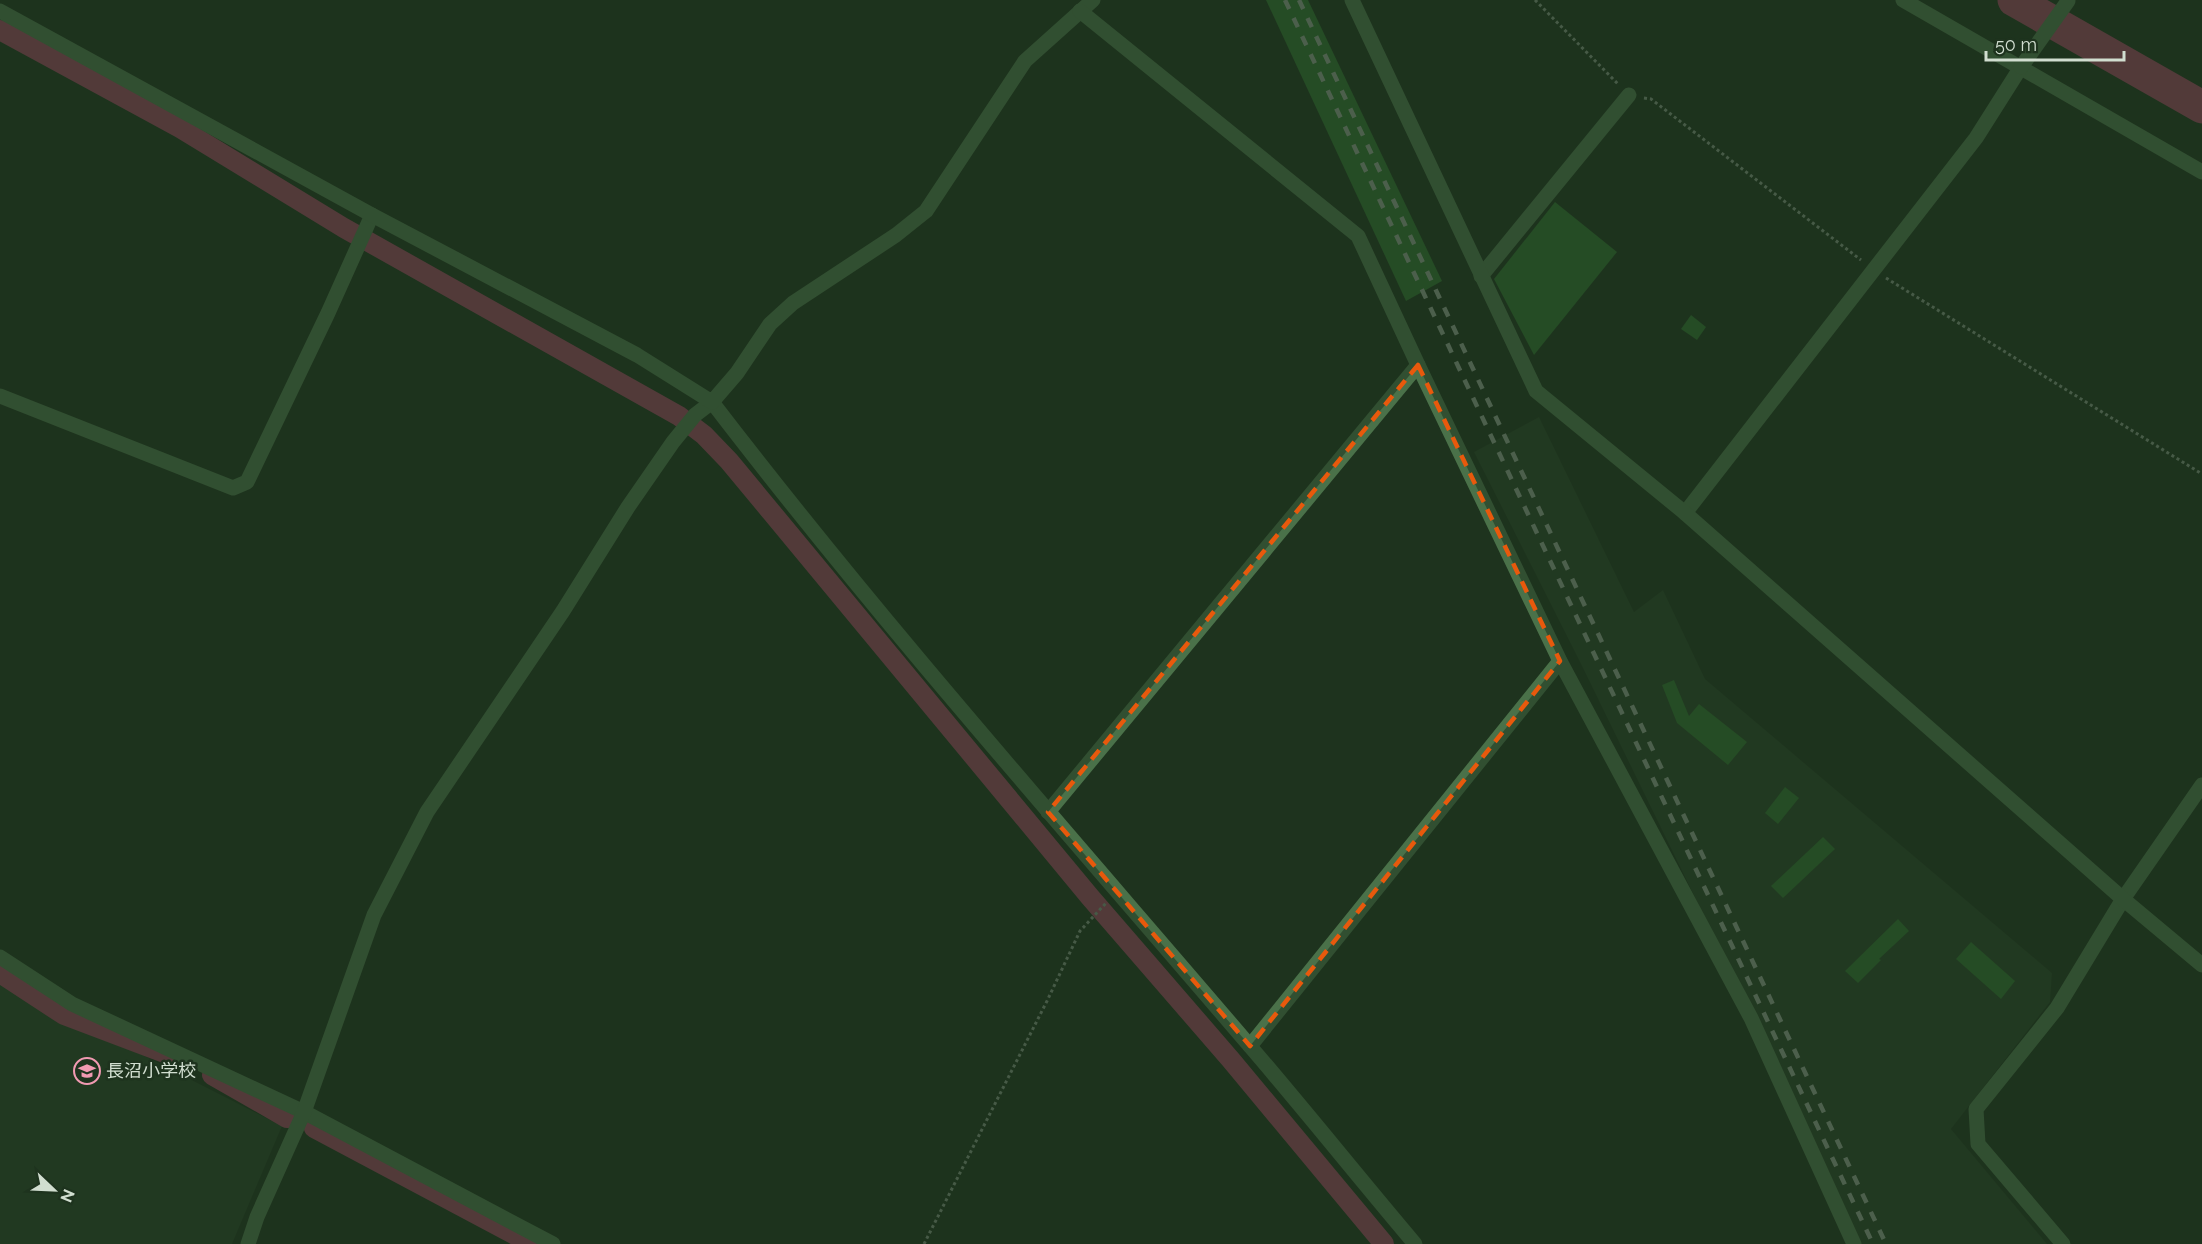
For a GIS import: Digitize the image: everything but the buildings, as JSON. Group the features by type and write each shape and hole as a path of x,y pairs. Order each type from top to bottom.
{"street":[{"path":"248,1244 257,1216 304,1112 374,915 427,812 563,612 628,507 694,415 712,402 737,374 770,324 793,303 896,235 926,211 1025,61 1093,0"},
{"path":"1352,0 1536,391 1685,513 2123,899 2202,965"},
{"path":"1903,0 2023,66 2202,172"},
{"path":"1685,513 1976,138 2068,0"},
{"path":"0,11 369,220 637,355 712,402 786,499 1415,1244"},
{"path":"1080,11 1358,236 1560,661 1751,1018 1852,1243"},
{"path":"1480,276 1629,95"},
{"path":"0,396 233,488 247,482 369,220"},
{"path":"1048,812 1418,365"},
{"path":"1250,1046 1560,661"},
{"path":"2063,1244 1978,1144 1976,1109 2057,1008 2123,899 2202,785"},
{"path":"0,957 72,1004 304,1112 553,1244"}],"path":[{"path":"1535,0 1629,95 1651,99 1875,270 2202,474"},
{"path":"924,1244 1080,931 1109,900"}],"highlighted area":[{"path":"1418,365 1560,661 1250,1046 1048,812"}],"shaded area":[{"path":"1539,417 1634,612 1663,590 1705,679 2052,973 2050,1002 1951,1129 2047,1244 1860,1244 1829,1172 1581,664 1474,452"},
{"name":"長沼小学校","path":"0,973 64,1015 282,1126 232,1244 0,1244"}],"waterway":[{"path":"2014,0 2202,107"},
{"path":"0,30 180,128 344,228 679,416 704,435 729,461 1090,897 1231,1060 1384,1244"},
{"path":"0,973 64,1015 167,1054"},
{"path":"212,1075 287,1118"},
{"path":"314,1128 532,1244"}],"railway":[{"path":"1285,0 1873,1244"},
{"path":"1299,0 1886,1244"}],"place":[{"name":"長沼小学校","path":"87,1071"}]}
